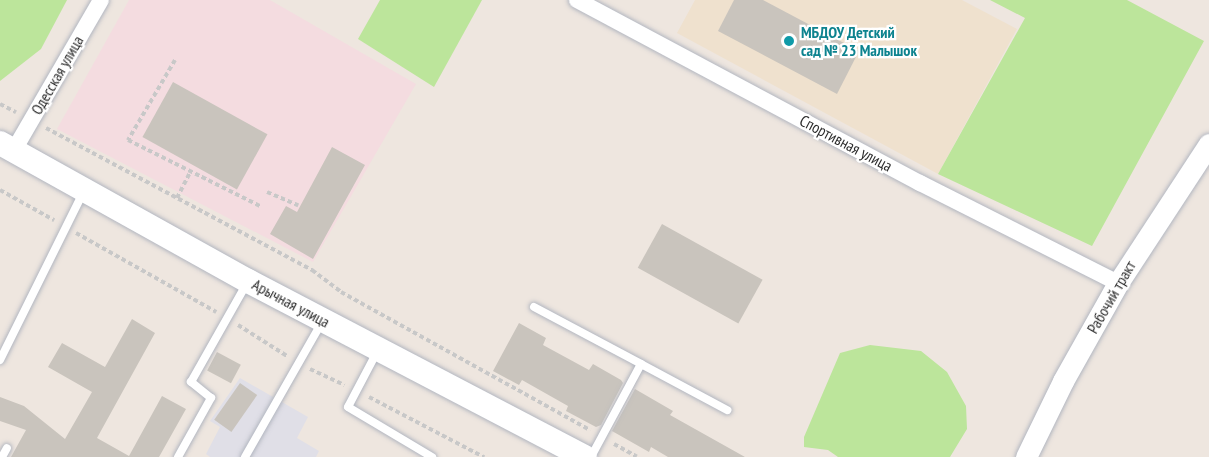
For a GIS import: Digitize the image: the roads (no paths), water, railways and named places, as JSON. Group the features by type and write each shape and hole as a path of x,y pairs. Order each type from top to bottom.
{"main road":[{"name":"Арычная улица","path":"7,147 248,281 585,457"}],"street":[{"name":"Одесская улица","path":"7,147 32,120 101,0"},
{"name":"Спортивная улица","path":"577,0 909,177 1118,283"},
{"name":"Рабочий тракт","path":"1026,457 1062,381 1118,283 1209,144"}],"lane":[{"path":"0,360 85,190"},
{"path":"178,457 211,398 191,382 248,281"},
{"path":"534,307 727,410"},
{"path":"245,457 323,320"},
{"path":"378,349 348,407 432,457"},
{"path":"591,457 641,364"},
{"path":"2,457 7,448"}],"place":[{"name":"МБДОУ Детский сад № 23 Малышок","path":"789,41"}]}
